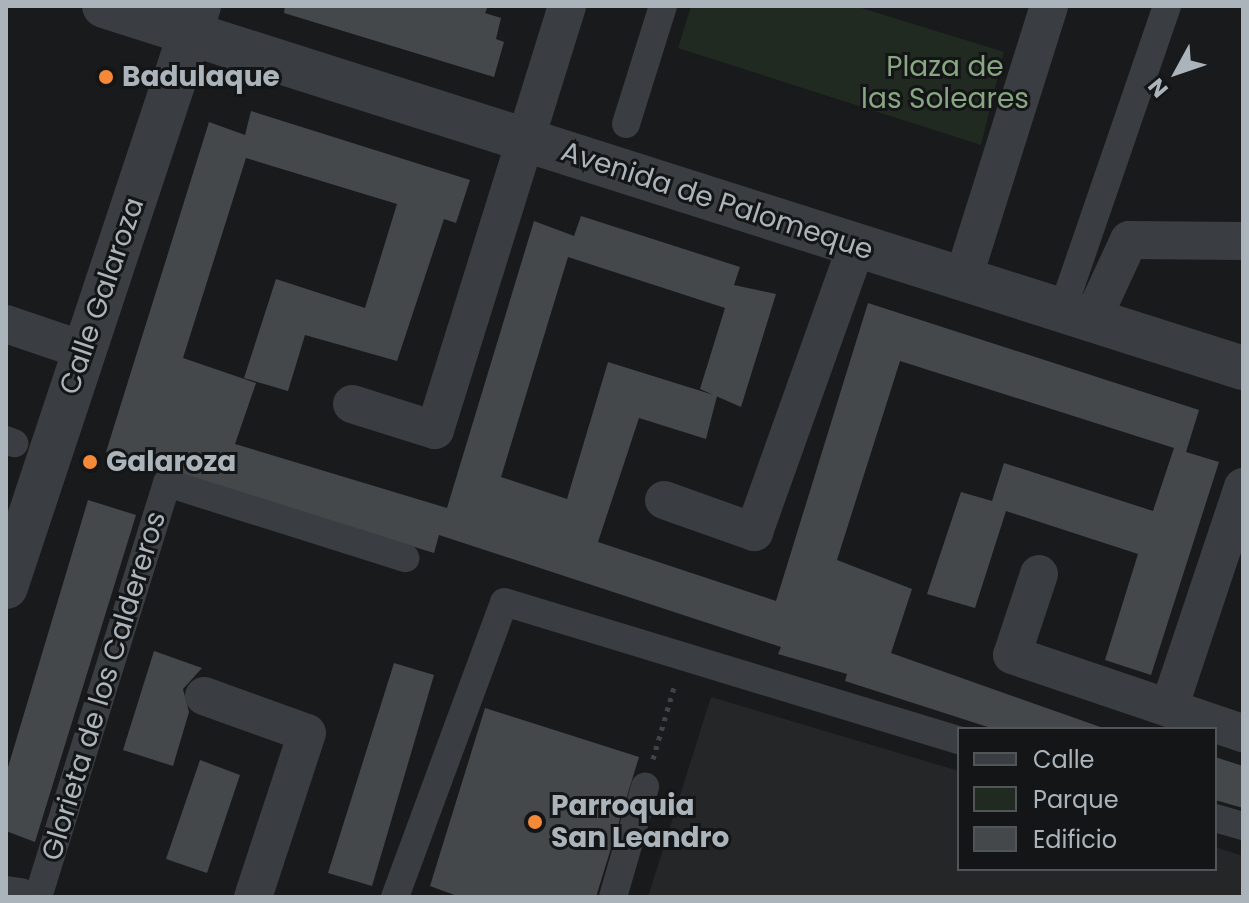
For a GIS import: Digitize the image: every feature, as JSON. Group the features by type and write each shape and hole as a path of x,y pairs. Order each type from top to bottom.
{"street":[{"name":"Avenida de Palomeque","path":"104,6 195,19 525,140 1243,368"},
{"path":"352,404 435,430 567,6"},
{"path":"626,124 663,6"},
{"path":"963,279 1049,6"},
{"path":"1077,315 1167,6"},
{"name":"Calle Galaroza","path":"6,587 195,19"},
{"path":"1077,315 1129,240 1243,241"},
{"path":"664,500 754,532 857,245"},
{"path":"6,324 83,350"},
{"name":"Glorieta de los Caldereros","path":"38,897 167,483 405,558"},
{"path":"1169,708 1243,487"},
{"path":"1039,574 1012,655 1243,733"},
{"path":"395,897 504,602 957,739"},
{"path":"204,696 307,733 253,897"},
{"path":"613,897 645,787"},
{"path":"1217,819 1243,826"},
{"path":"6,895 20,897"}],"path":[{"path":"645,787 683,656"}],"shaded area":[{"path":"711,697 957,770 957,871 1217,871 1217,848 1243,856 1243,897 648,897"}],"green space":[{"name":"Plaza de las Soleares","path":"691,6 855,6 1004,52 981,145 678,48"}],"building":[{"path":"285,6 488,6 485,13 501,18 496,39 504,42 494,77 284,13"},
{"path":"251,111 470,180 456,223 444,219 397,361 305,335 288,391 244,378 276,279 365,308 397,204 246,158 183,358 256,383 235,444 447,508 534,221 574,236 581,216 740,267 734,285 776,294 741,407 717,396 706,439 639,418 598,542 776,601 868,303 1199,410 1186,452 1219,462 1151,675 1105,660 1138,554 1006,511 975,608 927,594 961,492 992,501 1004,463 1153,511 1174,448 900,361 837,560 912,589 891,653 1100,727 988,727 845,681 847,674 778,654 781,647 439,535 434,553 106,452 209,122 245,135","holes":["568,257 725,308 700,389 713,395 608,362 567,499 501,477"]},
{"path":"88,500 136,515 35,842 6,831 6,774"},
{"path":"154,651 202,668 183,689 189,712 173,766 123,750"},
{"path":"394,663 434,675 372,886 328,873"},
{"name":"Parroquia San Leandro","path":"485,708 639,757 596,897 460,897 430,886"},
{"path":"1217,758 1243,766 1243,808 1217,801"},
{"path":"200,760 240,775 207,873 166,859"}],"place":[{"name":"Badulaque","path":"106,77"},
{"name":"Galaroza","path":"90,462"},
{"name":"Parroquia San Leandro","path":"535,822"}]}
